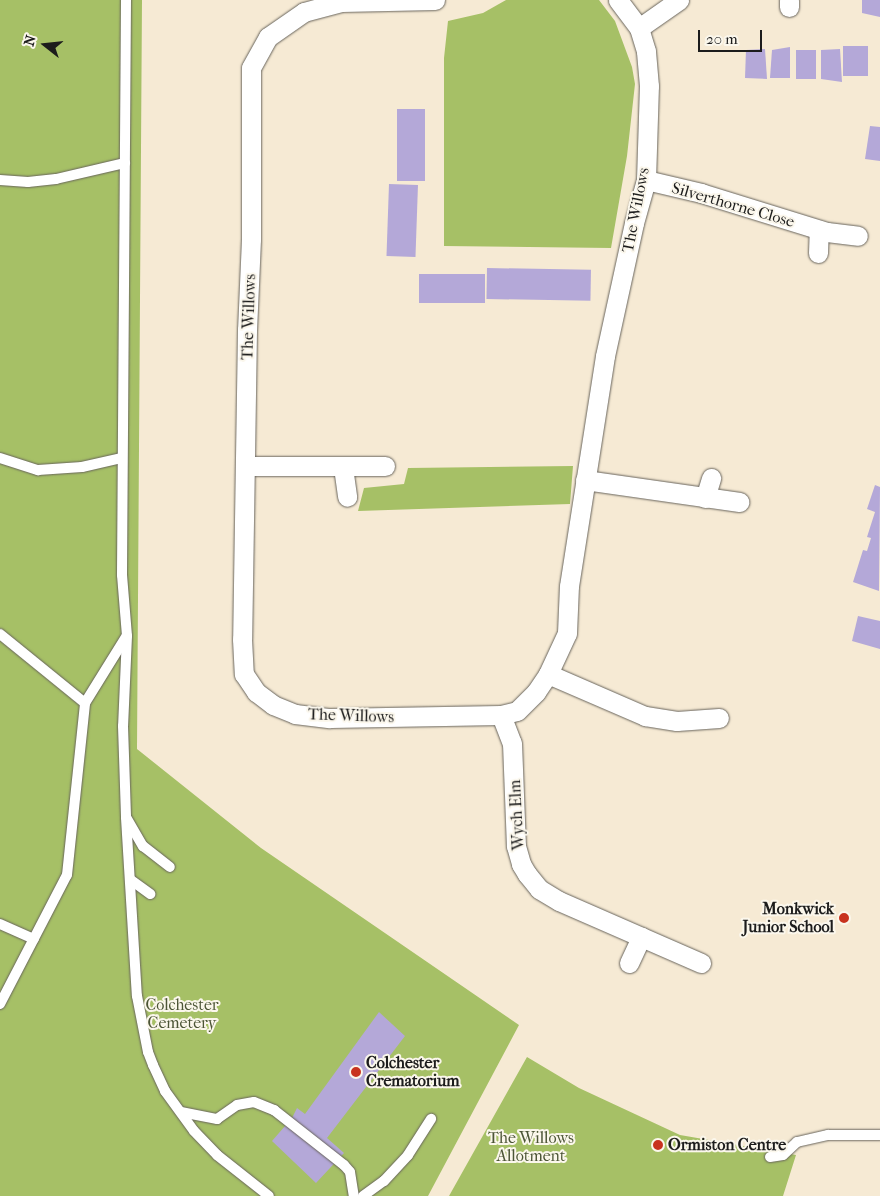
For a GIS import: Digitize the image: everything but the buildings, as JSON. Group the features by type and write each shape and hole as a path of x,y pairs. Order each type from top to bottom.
{"street":[{"name":"The Willows","path":"435,0 342,2 304,12 268,37 251,68 252,239 247,330 244,674 256,692 274,705 296,714 330,718 501,714 517,711 536,692 548,674 567,632 569,586 605,356 634,223 646,180 649,86 646,52 639,28 618,0"},
{"path":"639,28 679,0"},
{"name":"Silverthorne Close","path":"646,180 702,193 819,230 858,236"},
{"path":"818,253 819,230"},
{"path":"246,466 385,466"},
{"path":"343,467 347,498"},
{"path":"705,498 711,478"},
{"path":"585,480 705,498 716,497 739,502"},
{"path":"548,674 644,716 677,721 719,718"},
{"name":"Wych Elm","path":"501,714 512,742 516,846 521,864 540,889 552,897 701,962"},
{"path":"629,963 641,937"}],"lane":[{"path":"126,0 122,576 127,636 123,726 126,817 137,996 148,1052 165,1092 194,1131 217,1155 269,1196"},
{"path":"0,180 28,182 125,163"},
{"path":"0,458 38,470 82,466 122,458"},
{"path":"0,634 85,703"},
{"path":"0,1004 67,875 85,703 127,636"},
{"path":"126,817 143,846 170,867"},
{"path":"131,880 150,894"},
{"path":"0,924 34,939"},
{"path":"181,1112 217,1118 237,1105 254,1102 274,1110 297,1130 344,1165 350,1172 354,1196"},
{"path":"364,1196 384,1181 408,1155 431,1119"},
{"path":"770,1157 783,1155 797,1142 828,1135 880,1135"}],"green space":[{"name":"Colchester Cemetery","path":"0,0 142,0 137,749 261,848 519,1025 428,1196 0,1196"},
{"path":"506,0 599,0 615,21 632,67 635,84 627,156 611,248 444,246 444,58 448,21 483,13"},
{"path":"573,466 570,504 358,511 364,488 404,484 408,468"},
{"name":"The Willows Allotment","path":"527,1057 579,1088 680,1135 796,1155 783,1196 449,1196"}],"place":[{"name":"Monkwick Junior School","path":"844,918"},
{"name":"Colchester Crematorium","path":"356,1072"},
{"name":"Ormiston Centre","path":"658,1145"}]}
